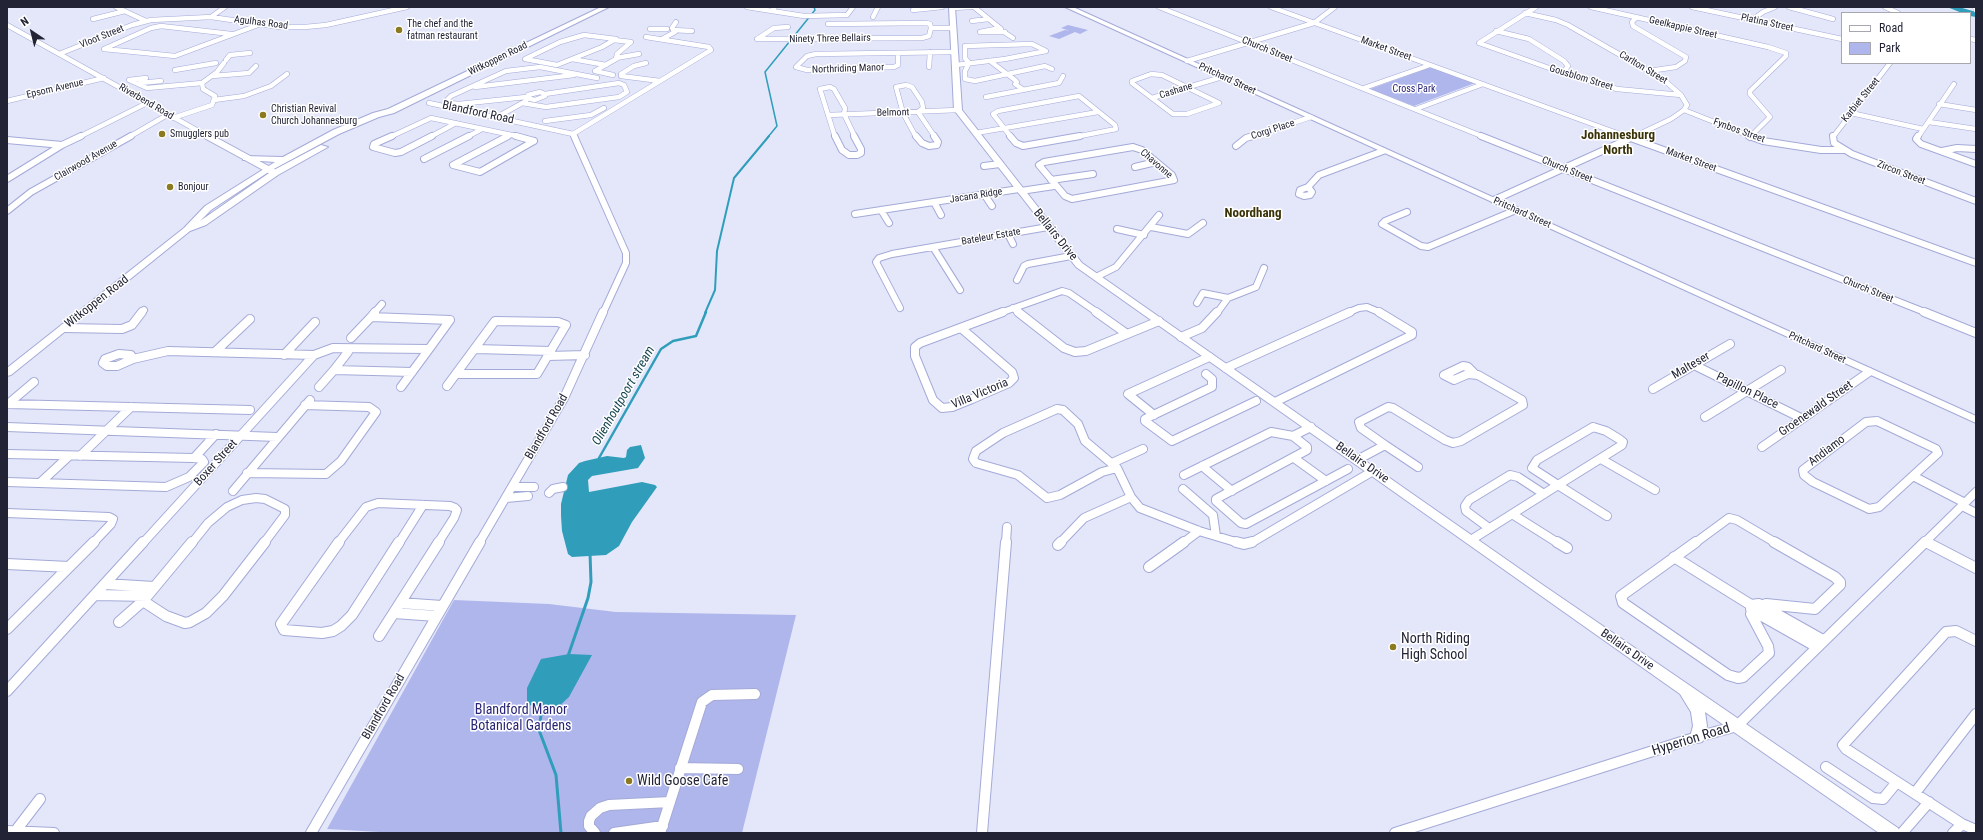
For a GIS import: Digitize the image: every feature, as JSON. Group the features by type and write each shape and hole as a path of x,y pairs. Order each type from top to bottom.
{"street":[{"name":"Agulhas Road","path":"116,7 146,21 211,17 293,28 318,26 407,7"},
{"path":"211,17 225,7"},
{"name":"Witkoppen Road","path":"7,373 187,230 208,208 267,169 348,127 390,111 606,7"},
{"path":"742,7 806,16 844,16 848,14 853,7"},
{"path":"772,11 775,7"},
{"path":"873,17 878,7"},
{"path":"943,15 947,7"},
{"path":"947,7 953,28 958,110"},
{"path":"912,16 913,9 972,7 1013,38"},
{"name":"Pritchard Street","path":"1068,7 1976,420"},
{"name":"Church Street","path":"1159,7 1976,333"},
{"name":"Market Street","path":"1271,7 1976,263"},
{"path":"1187,61 1314,23 1335,7"},
{"path":"1496,31 1536,7"},
{"name":"Geelkappie Street","path":"1591,7 1775,48 1784,52 1786,56 1749,92 1770,117 1750,137"},
{"name":"Platina Street","path":"1692,7 1841,39"},
{"path":"1752,20 1763,12 1775,7"},
{"path":"1789,7 1833,19"},
{"path":"1885,7 1896,12"},
{"path":"93,19 125,11"},
{"name":"Carlton Street","path":"1525,14 1565,23 1649,71 1668,83 1681,95"},
{"path":"1637,18 1632,22 1634,26 1686,57 1685,61 1676,67 1649,71"},
{"path":"972,21 988,19"},
{"name":"Vloot Street","path":"59,54 132,25 146,21"},
{"path":"654,38 670,30 676,22"},
{"name":"Ninety Three Bellairs","path":"788,27 774,28 757,39 796,40 922,38 929,36 931,28 930,24 927,23 828,24"},
{"path":"232,34 161,26 151,28 104,48 107,51 173,57 260,24"},
{"name":"Riverbend Road","path":"7,25 275,173"},
{"name":"Ninety Three Bellairs","path":"931,28 953,28"},
{"path":"1000,28 980,32 1004,32"},
{"path":"650,29 692,31"},
{"path":"661,39 675,32 670,30"},
{"path":"1496,31 1529,40 1564,61 1568,66 1563,73"},
{"name":"Gousblom Street","path":"1496,31 1479,42 1484,46 1563,73 1629,92 1681,95"},
{"path":"616,39 602,47 556,65 525,59 560,42 584,35 616,39 632,43 617,54 616,58"},
{"path":"573,134 711,50 707,46 646,37"},
{"path":"956,65 990,61 1046,51 1032,44 970,45 964,48 966,60 969,63"},
{"path":"930,52 930,67"},
{"name":"Northriding Manor","path":"898,53 898,65 894,67 807,70 796,67 807,56 816,54 955,52"},
{"path":"146,78 129,80 143,88 202,83 223,67 230,55 250,53"},
{"path":"639,54 616,58 596,72 621,75 655,84"},
{"path":"572,59 606,65"},
{"path":"990,61 1016,82 1016,86 1024,90"},
{"path":"175,70 225,62"},
{"path":"621,75 634,66 646,63"},
{"path":"969,63 965,76 966,80 969,81 1044,66 1052,69"},
{"name":"Karbiet Street","path":"1832,137 1889,64"},
{"path":"1364,88 1430,65"},
{"path":"211,76 249,73 256,66"},
{"path":"545,94 542,98 459,104 447,101 448,98 470,87 508,71 540,67 597,78"},
{"path":"202,83 203,89 214,96 213,100 241,96 257,91 271,86 287,74"},
{"path":"470,87 534,81 579,74"},
{"path":"1154,74 1162,75 1219,103 1187,114 1177,115 1152,98 1131,81 1154,74"},
{"path":"986,98 1060,82 1062,76"},
{"name":"Cashane","path":"1152,98 1222,77"},
{"name":"Epsom Avenue","path":"7,100 104,78"},
{"path":"630,78 660,81"},
{"path":"135,84 161,81"},
{"path":"534,81 535,93"},
{"path":"471,126 522,103 535,93 545,94 619,83 624,85 627,92 619,97 542,107 522,103"},
{"path":"1416,109 1483,84"},
{"path":"1954,84 1939,104 1929,122 1916,137 1917,140 1976,164"},
{"path":"899,85 909,85 914,89 924,105 918,112 934,135 938,142 937,144 929,146 922,143 916,136 903,113 896,88 899,85"},
{"path":"821,88 834,89 845,108 844,114 861,149 861,153 857,155 849,155 842,150 832,130 820,94 821,88"},
{"path":"1494,200 1671,120 1684,110 1687,105 1681,95"},
{"path":"1065,97 1082,97 1098,112 1114,125 1116,129 1023,146 1016,143 993,115 994,112 1065,97"},
{"name":"Clairwood Avenue","path":"7,211 31,192 170,116 208,107 213,103 213,100"},
{"path":"7,179 62,145 147,103"},
{"name":"Blandford Road","path":"311,833 564,398 623,273 627,256 573,134 429,103"},
{"path":"568,103 570,118"},
{"path":"1939,104 1976,110"},
{"path":"545,121 595,114 604,108"},
{"name":"Belmont","path":"828,115 958,110"},
{"name":"Bellairs Drive","path":"958,110 1079,265 1678,686 1892,833"},
{"name":"Fynbos Street","path":"1684,110 1750,137 1771,143 1814,150 1844,150"},
{"name":"Witkoppen Road","path":"187,230 203,223 275,173 378,119 390,111"},
{"path":"977,135 1006,131 1098,112"},
{"path":"1850,113 1922,130"},
{"name":"Corgi Place","path":"1236,146 1246,138 1311,117"},
{"path":"456,123 401,152 395,153 373,147 374,144 429,118 456,123 471,126 482,129 509,134 534,140 480,172 453,165 509,134"},
{"path":"1929,122 1976,128"},
{"path":"424,159 482,129"},
{"name":"Zircon Street","path":"1832,137 1836,144 1844,150 1976,201"},
{"path":"8,138 62,145"},
{"name":"Chavonne","path":"1131,147 1142,150 1156,162 1172,175 1173,180 1075,199 1064,196 1040,167 1040,164 1131,147"},
{"path":"1942,151 1957,148 1976,149"},
{"path":"1308,187 1316,177 1323,173 1383,151"},
{"path":"246,157 273,160 288,157"},
{"path":"246,157 255,167 256,176"},
{"path":"1135,166 1156,162"},
{"path":"984,166 1000,164"},
{"path":"1020,190 1093,174"},
{"name":"Jacana Ridge","path":"855,214 984,194 1020,190"},
{"path":"984,194 992,206"},
{"name":"Jacana Ridge","path":"934,202 941,215"},
{"path":"882,210 889,223"},
{"path":"1407,212 1385,221 1382,224 1419,245 1428,247 1516,210"},
{"path":"1096,277 1116,267 1151,227 1159,215"},
{"path":"1151,227 1188,234 1193,232 1203,223"},
{"name":"Bateleur Estate","path":"900,308 876,262 877,260 892,254 1048,227"},
{"path":"1117,229 1144,235"},
{"path":"1008,234 1014,244"},
{"path":"934,247 960,290"},
{"path":"1017,280 1022,269 1028,264 1071,256"},
{"path":"1180,337 1202,328 1214,317 1228,298 1256,287 1264,268"},
{"path":"1197,303 1204,291 1228,298"},
{"name":"Villa Victoria","path":"961,328 1012,372 1014,378 1009,383 972,399 952,407 942,408 936,404 932,398 914,349 920,343 1055,293 1066,292 1127,334"},
{"path":"351,338 382,304"},
{"path":"1226,368 1359,308 1367,307 1374,309 1412,332 1412,335 1408,338 1275,402"},
{"path":"1013,308 1064,348 1072,352 1086,351 1159,321"},
{"path":"64,328 122,329 132,325 144,310"},
{"path":"370,317 449,319 449,324 401,386"},
{"path":"216,351 250,319"},
{"path":"447,386 491,325 497,321 564,323 566,325 550,354 538,373 535,375 456,374"},
{"path":"284,354 315,322"},
{"name":"Malteser","path":"1653,389 1730,344"},
{"name":"Boxer Street","path":"7,691 314,355 323,350 333,348 429,349"},
{"path":"475,349 585,355"},
{"path":"133,359 162,352 216,351 314,355"},
{"path":"318,387 348,352"},
{"path":"1154,415 1128,394 1209,357"},
{"name":"Papillon Place","path":"1694,365 1801,418"},
{"path":"334,370 412,372"},
{"path":"1705,417 1781,370"},
{"name":"Groenewald Street","path":"1762,447 1801,418 1870,372"},
{"path":"1206,374 1212,379 1212,387 1145,419 1145,421 1167,439 1172,441 1256,402"},
{"path":"1418,467 1385,445 1358,424 1359,422 1388,407 1393,408 1445,440 1453,442 1461,441 1523,405 1522,400 1475,374"},
{"path":"8,404 34,382"},
{"path":"233,491 247,473 307,402 369,407 376,412 341,461 326,474 247,473"},
{"path":"8,404 250,410"},
{"path":"80,456 131,407"},
{"path":"1143,449 1115,466 1060,495 1047,498 1018,475 976,463 973,459 976,451 1004,433 1057,409 1063,410 1078,424 1085,441 1115,466 1131,497 1140,508 1199,531 1244,544 1250,543 1373,471"},
{"name":"Andiamo","path":"1873,420 1882,422 1922,441 1938,451 1913,476 1879,507 1869,509 1814,482 1804,475 1803,470 1866,422 1873,420"},
{"path":"1293,436 1311,427"},
{"path":"1471,540 1558,485 1601,459 1620,446 1623,442 1606,431 1593,427 1533,464 1532,468 1534,470 1558,485 1607,516"},
{"path":"7,428 242,434 277,437"},
{"path":"1184,475 1271,432 1293,436 1308,449 1294,458 1216,499 1216,502 1241,523 1246,524 1348,469"},
{"path":"194,458 216,434"},
{"path":"1358,460 1385,445"},
{"path":"7,454 194,458 202,459 204,462 189,477 166,487 7,482"},
{"path":"41,482 69,456"},
{"path":"1294,458 1326,481"},
{"path":"1601,459 1655,490"},
{"path":"1202,466 1232,491"},
{"path":"1489,528 1466,511 1465,506 1469,500 1510,475 1518,477 1544,494"},
{"path":"1913,476 1964,504 1976,513"},
{"path":"549,493 563,486"},
{"path":"512,487 534,487"},
{"path":"1183,488 1213,515 1216,536"},
{"name":"Hyperion Road","path":"1395,833 1697,737 1737,726 1976,492"},
{"path":"506,498 528,496"},
{"path":"1058,545 1084,518 1131,497"},
{"path":"96,595 145,599 171,618 185,623 190,622 206,613 223,596 285,515 285,509 265,500 256,498 242,500 227,507 208,523 145,599 119,622"},
{"path":"379,636 457,513 457,510 453,507 423,505 378,503 362,511 284,618 281,627 284,630 322,633 333,631 341,626 352,615 423,505"},
{"path":"7,513 112,518 110,524 8,628"},
{"path":"1512,514 1567,548"},
{"path":"1726,519 1733,519 1835,577 1840,582 1840,585 1820,606 1814,609 1766,604 1751,614 1768,646 1769,653 1743,677 1734,677 1626,606 1621,600 1621,596 1674,557 1726,519"},
{"path":"982,833 1007,527"},
{"path":"1149,567 1199,531"},
{"path":"1925,541 1976,568"},
{"path":"1674,557 1820,644"},
{"path":"7,564 69,567"},
{"path":"105,584 154,587"},
{"path":"400,603 442,606"},
{"path":"394,613 436,616"},
{"path":"1976,641 1956,631 1946,632 1844,741 1843,745 1846,749 1962,824 1976,830"},
{"path":"1678,686 1698,711 1700,726 1697,737"},
{"path":"614,833 662,829 702,702 712,696 755,694"},
{"path":"1915,793 1976,714"},
{"path":"1826,767 1873,798 1883,799 1897,782"},
{"path":"680,768 738,769"},
{"path":"12,831 40,799"},
{"path":"595,833 589,826 589,821 591,816 600,808 609,805 670,802"},
{"path":"1902,833 1929,802"},
{"path":"1953,833 1962,824"},
{"path":"12,831 54,833"}],"green space":[{"path":"1068,25 1088,30 1080,34 1075,32 1059,39 1049,36 1065,30 1070,31 1061,28"},
{"name":"Cross Park","path":"1431,67 1475,83 1414,106 1370,89"},
{"name":"Blandford Manor Botanical Gardens","path":"454,600 549,604 616,612 796,615 742,833 397,833 327,829"}],"shaded area":[{"path":"641,445 645,458 638,468 592,476 588,480 589,492 642,482 655,485 657,487 632,522 619,546 606,555 572,557 568,554 562,531 561,516 561,504 568,475 579,463 607,456 624,458 626,457 627,450 630,447"},
{"path":"569,654 592,655 569,697 554,711 530,705 527,701 527,688 541,659"}],"waterway":[{"name":"Olienhoutpoort stream","path":"768,137 777,126 765,72 815,10 814,7"},
{"path":"1951,7 1967,12"},
{"path":"1971,13 1976,15"},
{"name":"Olienhoutpoort stream","path":"705,313 715,290 717,251 734,178 769,136"},
{"name":"Olienhoutpoort stream","path":"599,458 661,349 673,341 696,336 706,312"},
{"name":"Olienhoutpoort stream","path":"568,656 588,598 591,582 590,553"},
{"name":"Olienhoutpoort stream","path":"542,707 539,730 556,775 561,833"}],"place":[{"name":"The chef and the fatman restaurant","path":"399,30"},
{"name":"Christian Revival Church Johannesburg","path":"263,115"},
{"name":"Smugglers pub","path":"162,134"},
{"name":"Bonjour","path":"170,187"},
{"name":"North Riding High School","path":"1393,647"},
{"name":"Wild Goose Cafe","path":"629,781"}],"district":[{"name":"Johannesburg North","path":"1618,144"},
{"name":"Noordhang","path":"1253,214"}]}
